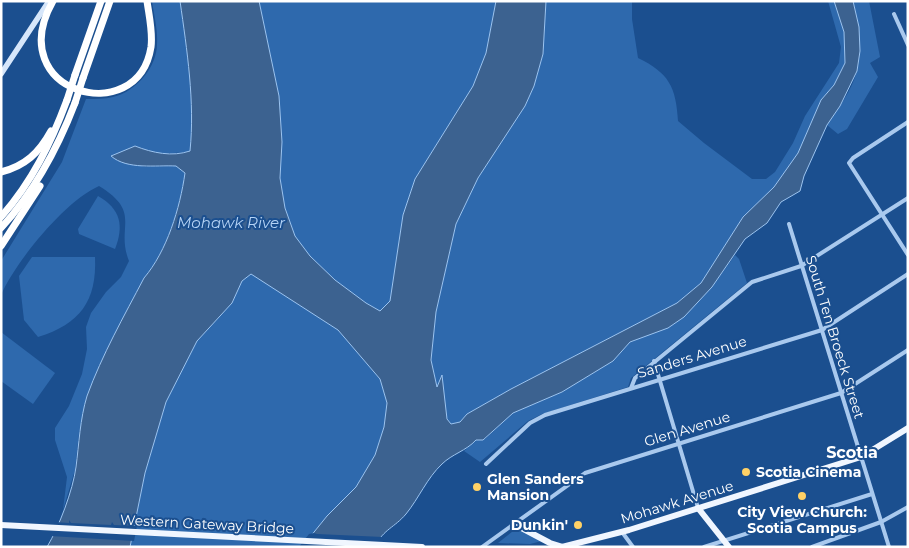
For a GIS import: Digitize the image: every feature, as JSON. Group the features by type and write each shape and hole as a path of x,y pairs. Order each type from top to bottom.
{"highway":[{"path":"53,1 41,30 42,52 46,64 58,79 69,87 97,94 110,92 124,86 136,78 144,66 150,53 152,39 147,1"},
{"path":"1,217 24,188 40,163 67,100 101,1"},
{"path":"1,246 52,166 110,1"},
{"path":"1,172 24,164 34,155 46,139 67,100"},
{"path":"1,228 38,180 67,125"}],"main road":[{"path":"1,74 48,1"},
{"name":"Mohawk Avenue","path":"563,547 622,532 861,457 908,428"},
{"path":"698,508 729,547"},
{"path":"514,524 550,543 563,547"},
{"name":"Western Gateway Bridge","path":"1,525 414,546"},
{"path":"414,546 422,547"}],"street":[{"path":"894,14 907,39 908,45"},
{"path":"908,122 850,160 850,166 908,255"},
{"path":"631,388 635,378 654,361 752,282 801,266 908,198"},
{"name":"South Ten Broeck Street","path":"789,224 889,547"},
{"name":"Sanders Avenue","path":"486,464 530,423 545,416 822,330 908,274"},
{"name":"Glen Avenue","path":"482,547 585,474 841,393 908,350"},
{"path":"654,361 698,508"},
{"path":"704,547 872,494"},
{"path":"812,547 881,522 908,507"},
{"path":"622,532 633,547"}],"shaded area":[{"path":"152,1 180,1 191,95 190,152 156,154 135,146 112,156 144,167 176,166 185,173 180,200 166,242 144,278 108,349 87,396 79,434 75,470 63,510 67,477 55,440 55,428 69,406 82,374 87,349 86,327 91,313 106,292 121,277 129,261 125,249 124,212 120,204 99,186 86,194 71,205 43,233 18,266 1,295 1,261 62,162 86,99 113,97 130,90 149,70 156,53 157,44"},
{"path":"259,1 496,1 486,53 473,86 415,179 403,215 390,301 380,311 335,280 310,256 295,236 285,208 280,178 282,142 279,96"},
{"path":"546,1 632,1 632,19 638,58 657,69 669,82 673,90 678,121 752,179 766,179 775,172 793,143 805,116 839,63 841,47 828,1 834,1 844,32 845,63 834,85 821,100 798,153 774,187 743,217 701,283 677,303 511,389 467,414 460,422 451,424 446,414 441,377 437,388 431,360 436,312 456,224 478,178 525,106 534,86 543,54"},
{"path":"853,1 869,1 880,57 870,63 878,77 847,129 838,134 827,125 848,92 855,78 859,63 859,36"},
{"path":"98,196 106,201 116,212 120,226 115,249 79,234 78,229"},
{"path":"735,255 739,259 747,283 631,378 628,387 542,414 528,421 480,462 464,451 476,440 485,439 513,413 562,392 613,361 630,342 674,324 712,287"},
{"path":"32,257 95,257 93,286 83,309 65,325 53,332 38,337 24,320 19,276"},
{"path":"251,273 338,330 380,379 387,403 384,427 375,455 356,487 327,516 302,547 130,547 145,473 166,402 197,341 232,303 242,281"},
{"path":"1,332 55,373 33,404 1,381"},
{"path":"517,528 542,541 530,544 498,543"}],"water":[{"name":"Mohawk River","path":"180,1 259,1 279,96 282,142 280,178 285,208 295,236 310,256 335,280 380,311 390,301 403,215 415,179 473,86 486,53 496,1 546,1 543,54 534,86 525,106 478,178 456,224 436,312 431,360 437,387 442,375 447,419 451,424 460,422 467,414 511,389 677,303 701,283 743,217 774,187 798,153 821,100 834,85 845,63 844,32 834,1 853,1 859,27 860,51 857,71 840,106 827,125 804,176 800,191 781,202 767,223 745,239 712,287 684,317 668,328 630,342 613,361 562,392 513,413 483,440 476,440 446,461 432,475 402,519 382,536 374,547 302,547 327,516 356,487 375,455 384,427 387,403 380,379 338,330 251,274 242,281 232,303 197,341 166,402 145,473 130,547 47,547 61,519 72,486 87,396 114,336 144,278 166,242 180,200 185,173 176,166 133,165 111,156 135,146 162,153 176,154 190,151 191,95"}],"pier":[{"path":"69,520 71,523 111,525 112,522 114,525 137,526 134,541 50,536 55,522 69,523"},
{"path":"309,534 383,537 377,547 299,547"}],"place":[{"name":"Scotia Cinema","path":"746,472"},
{"name":"Glen Sanders Mansion","path":"477,487"},
{"name":"City View Church: Scotia Campus","path":"802,496"},
{"name":"Dunkin'","path":"578,525"}],"district":[{"name":"Scotia","path":"852,452"}]}
